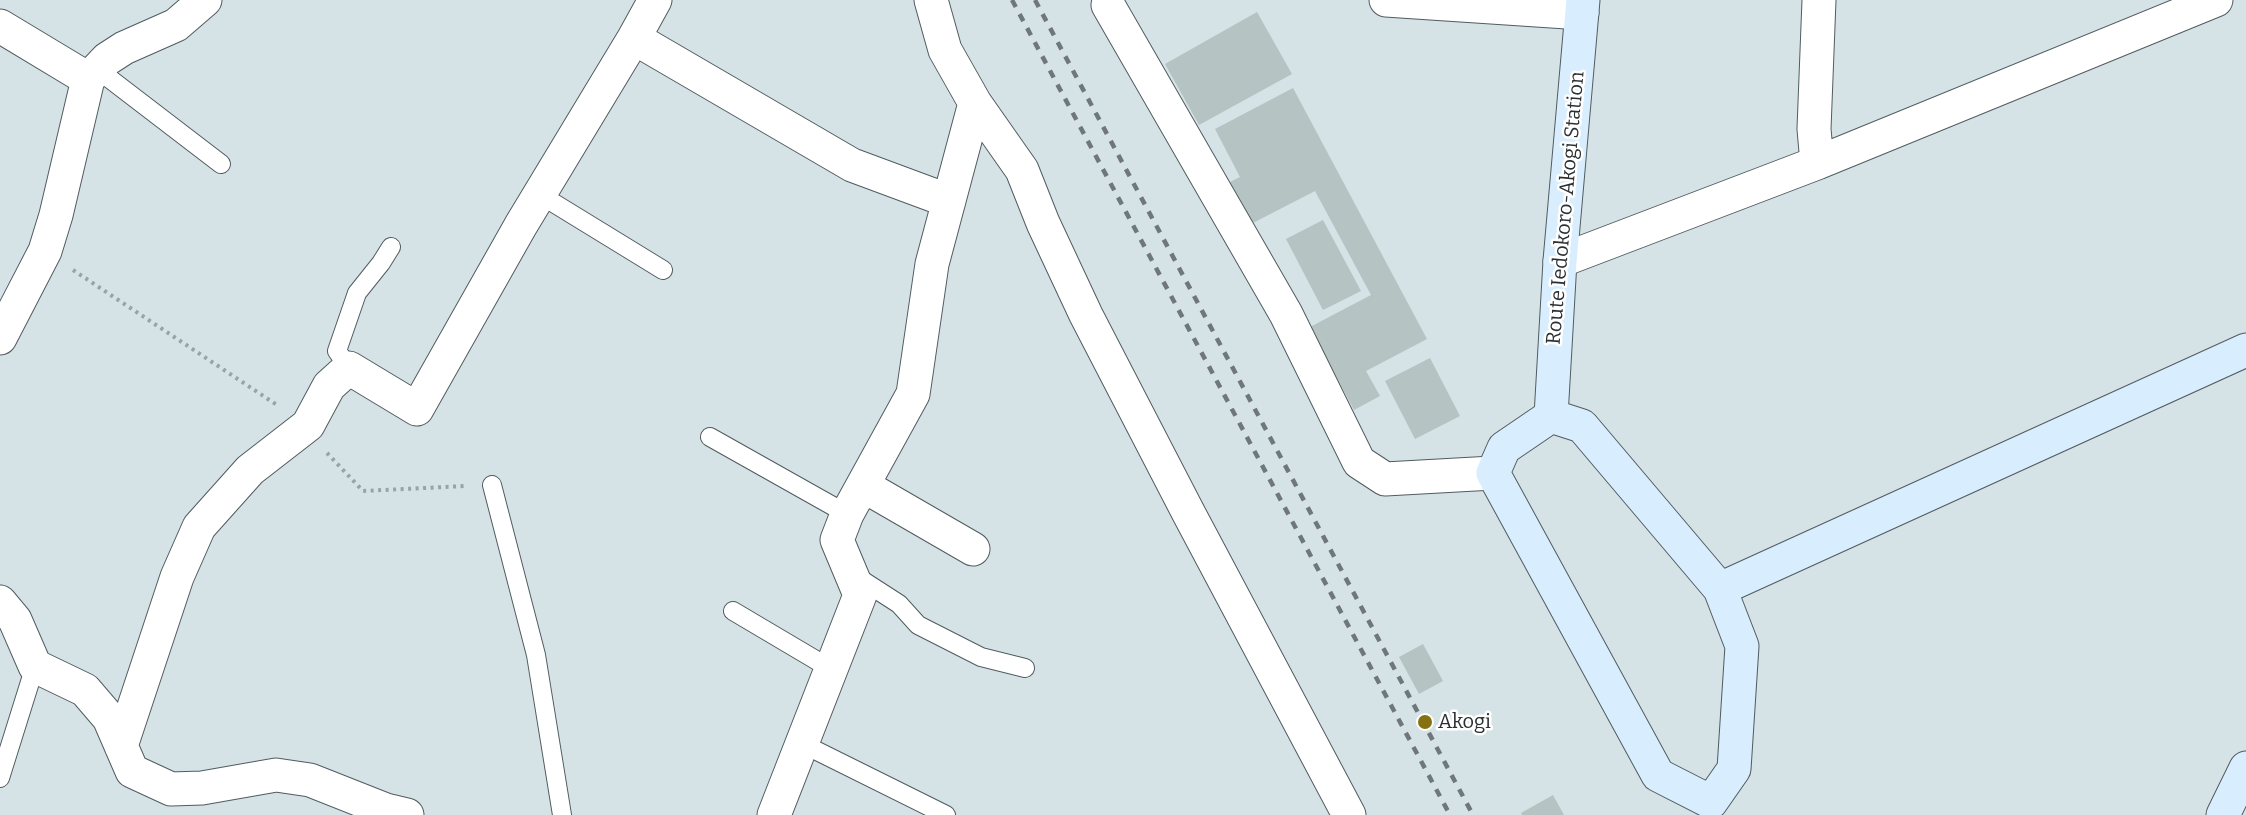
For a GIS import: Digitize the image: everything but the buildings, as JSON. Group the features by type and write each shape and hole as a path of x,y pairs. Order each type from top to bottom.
{"street":[{"path":"0,338 45,251 93,74 106,59 124,48 176,25 205,0"},
{"path":"120,746 177,577 199,527 250,470 305,427 329,386 349,368 417,409 539,194 655,0"},
{"path":"931,0 945,50 975,103 1022,170 1043,223 1086,315 1349,815"},
{"path":"1386,0 1583,7"},
{"path":"1817,164 1814,129 1819,0"},
{"path":"1560,261 1817,164 2216,0"},
{"path":"1107,5 1286,314 1359,462 1385,479 1493,473"},
{"name":"Route Iedokoro-Akogi Station","path":"1551,416 1560,261 1583,7"},
{"path":"0,26 93,74"},
{"path":"634,38 852,165 949,201"},
{"path":"774,815 860,595 837,540 855,500 913,394 932,264 975,103"},
{"path":"1720,589 2246,350"},
{"path":"1551,416 1582,426 1720,589 1742,646 1734,770 1714,808 1658,775 1493,473 1504,448 1551,416"},
{"path":"855,500 973,549"},
{"path":"0,602 15,620 35,666 85,690 110,718 132,771 171,789 202,788 276,775 310,780 386,810 407,815"},
{"path":"2223,815 2246,768"}],"lane":[{"path":"93,74 220,164"},
{"path":"539,194 663,270"},
{"path":"349,368 337,351 357,293 391,247"},
{"path":"710,436 855,500"},
{"path":"492,485 536,655 562,815"},
{"path":"850,573 899,604 918,626 981,657 1025,668"},
{"path":"733,611 831,669"},
{"path":"0,778 35,666"},
{"path":"802,744 946,815"}],"path":[{"path":"45,251 305,427 363,491 492,485"}],"railway":[{"path":"1012,0 1450,815"},
{"path":"1035,0 1473,815"}],"place":[{"name":"Akogi","path":"1425,722"}]}
